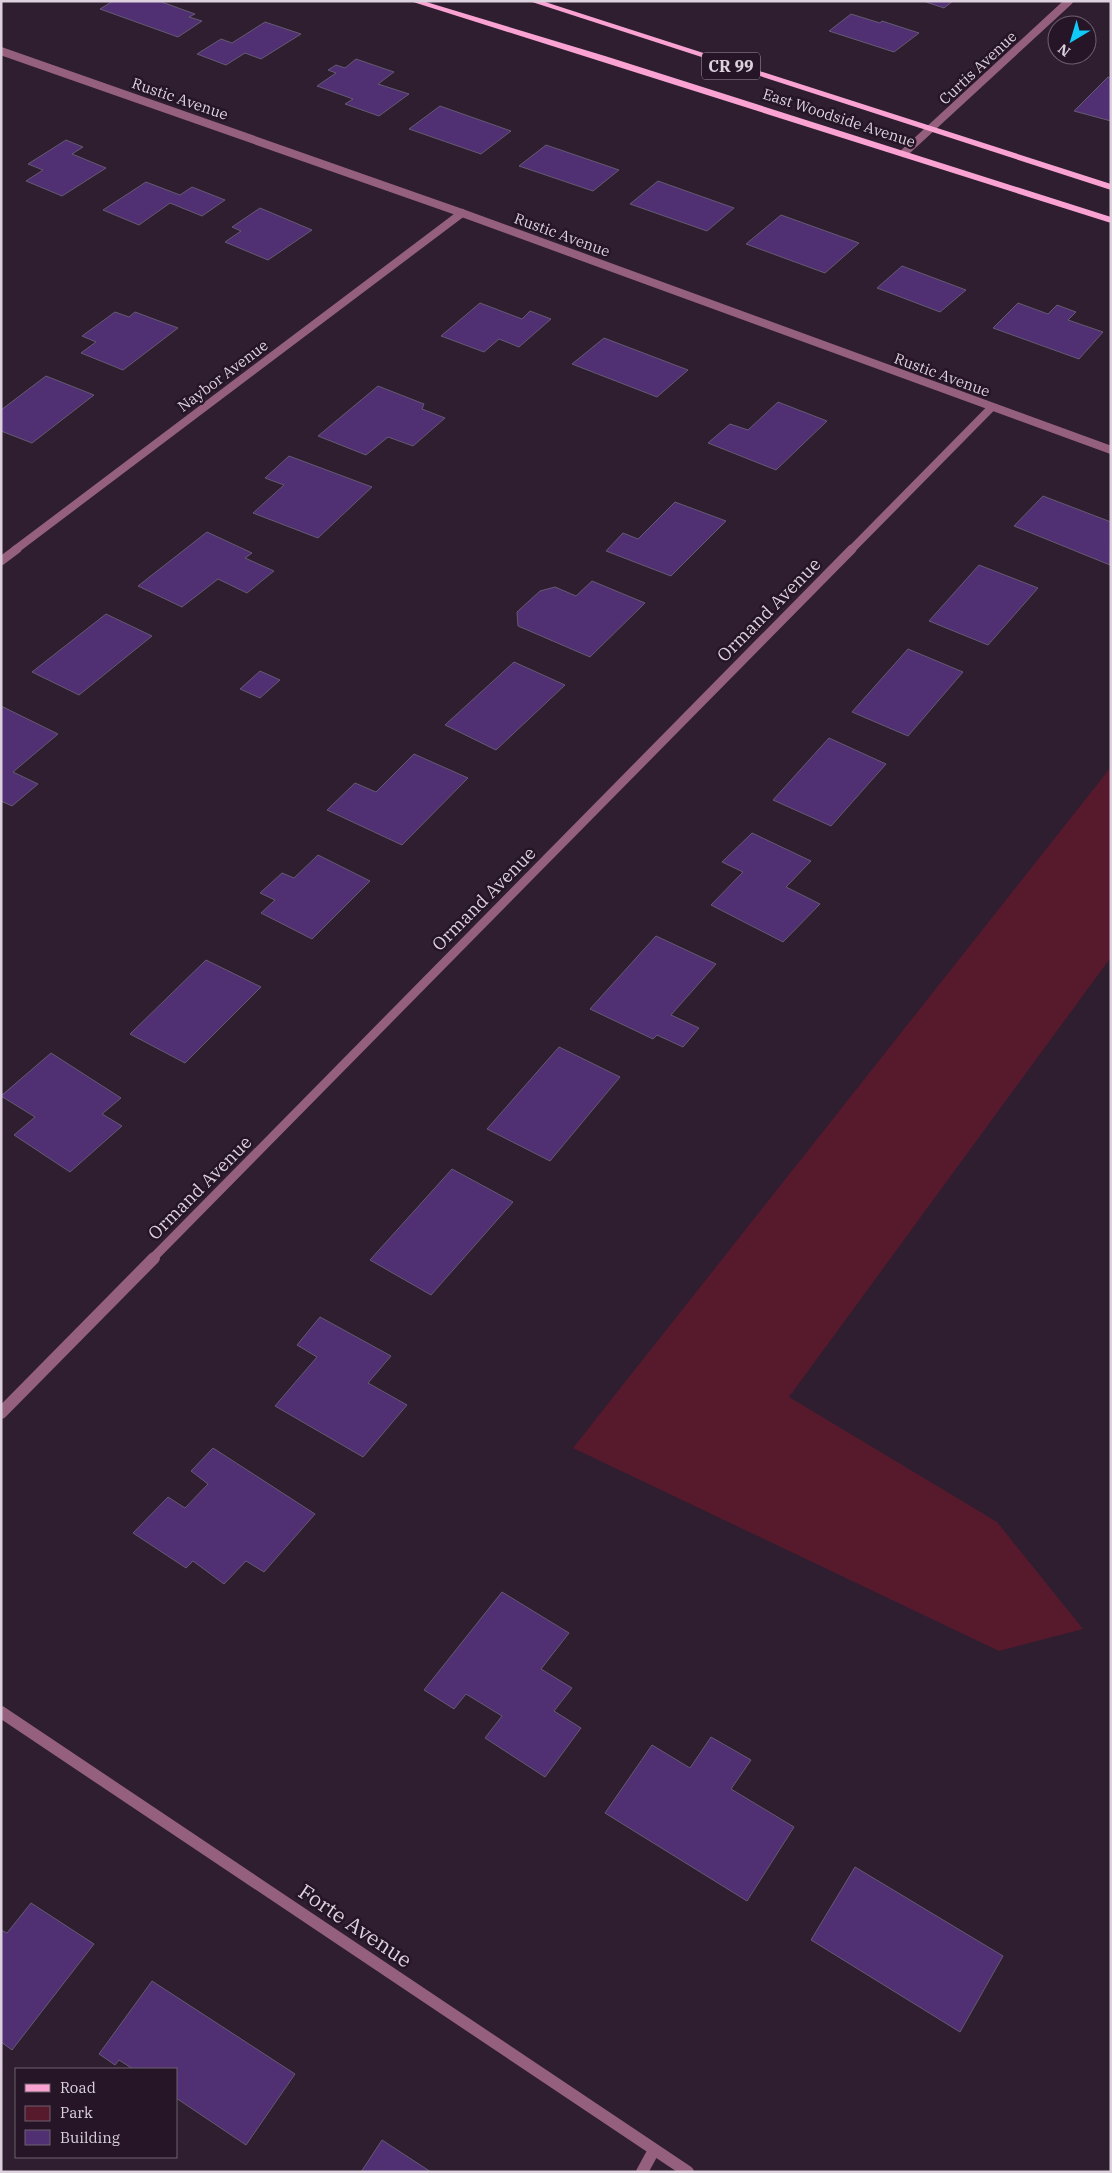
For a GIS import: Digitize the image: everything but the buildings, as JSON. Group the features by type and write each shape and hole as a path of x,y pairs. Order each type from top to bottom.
{"main road":[{"name":"East Woodside Avenue","path":"414,1 1111,220"},
{"name":"East Woodside Avenue","path":"533,1 1111,187"}],"street":[{"name":"Curtis Avenue","path":"904,154 1069,1"},
{"name":"Rustic Avenue","path":"1,50 462,212 991,408 1111,450"},
{"name":"Naybor Avenue","path":"1,561 462,212"},
{"name":"Ormand Avenue","path":"1,1413 991,408"},
{"name":"Forte Avenue","path":"1,1712 688,2172"},
{"path":"642,2172 654,2150"}],"green space":[{"path":"1111,767 1111,957 789,1397 997,1522 1083,1629 999,1651 573,1448"}]}
